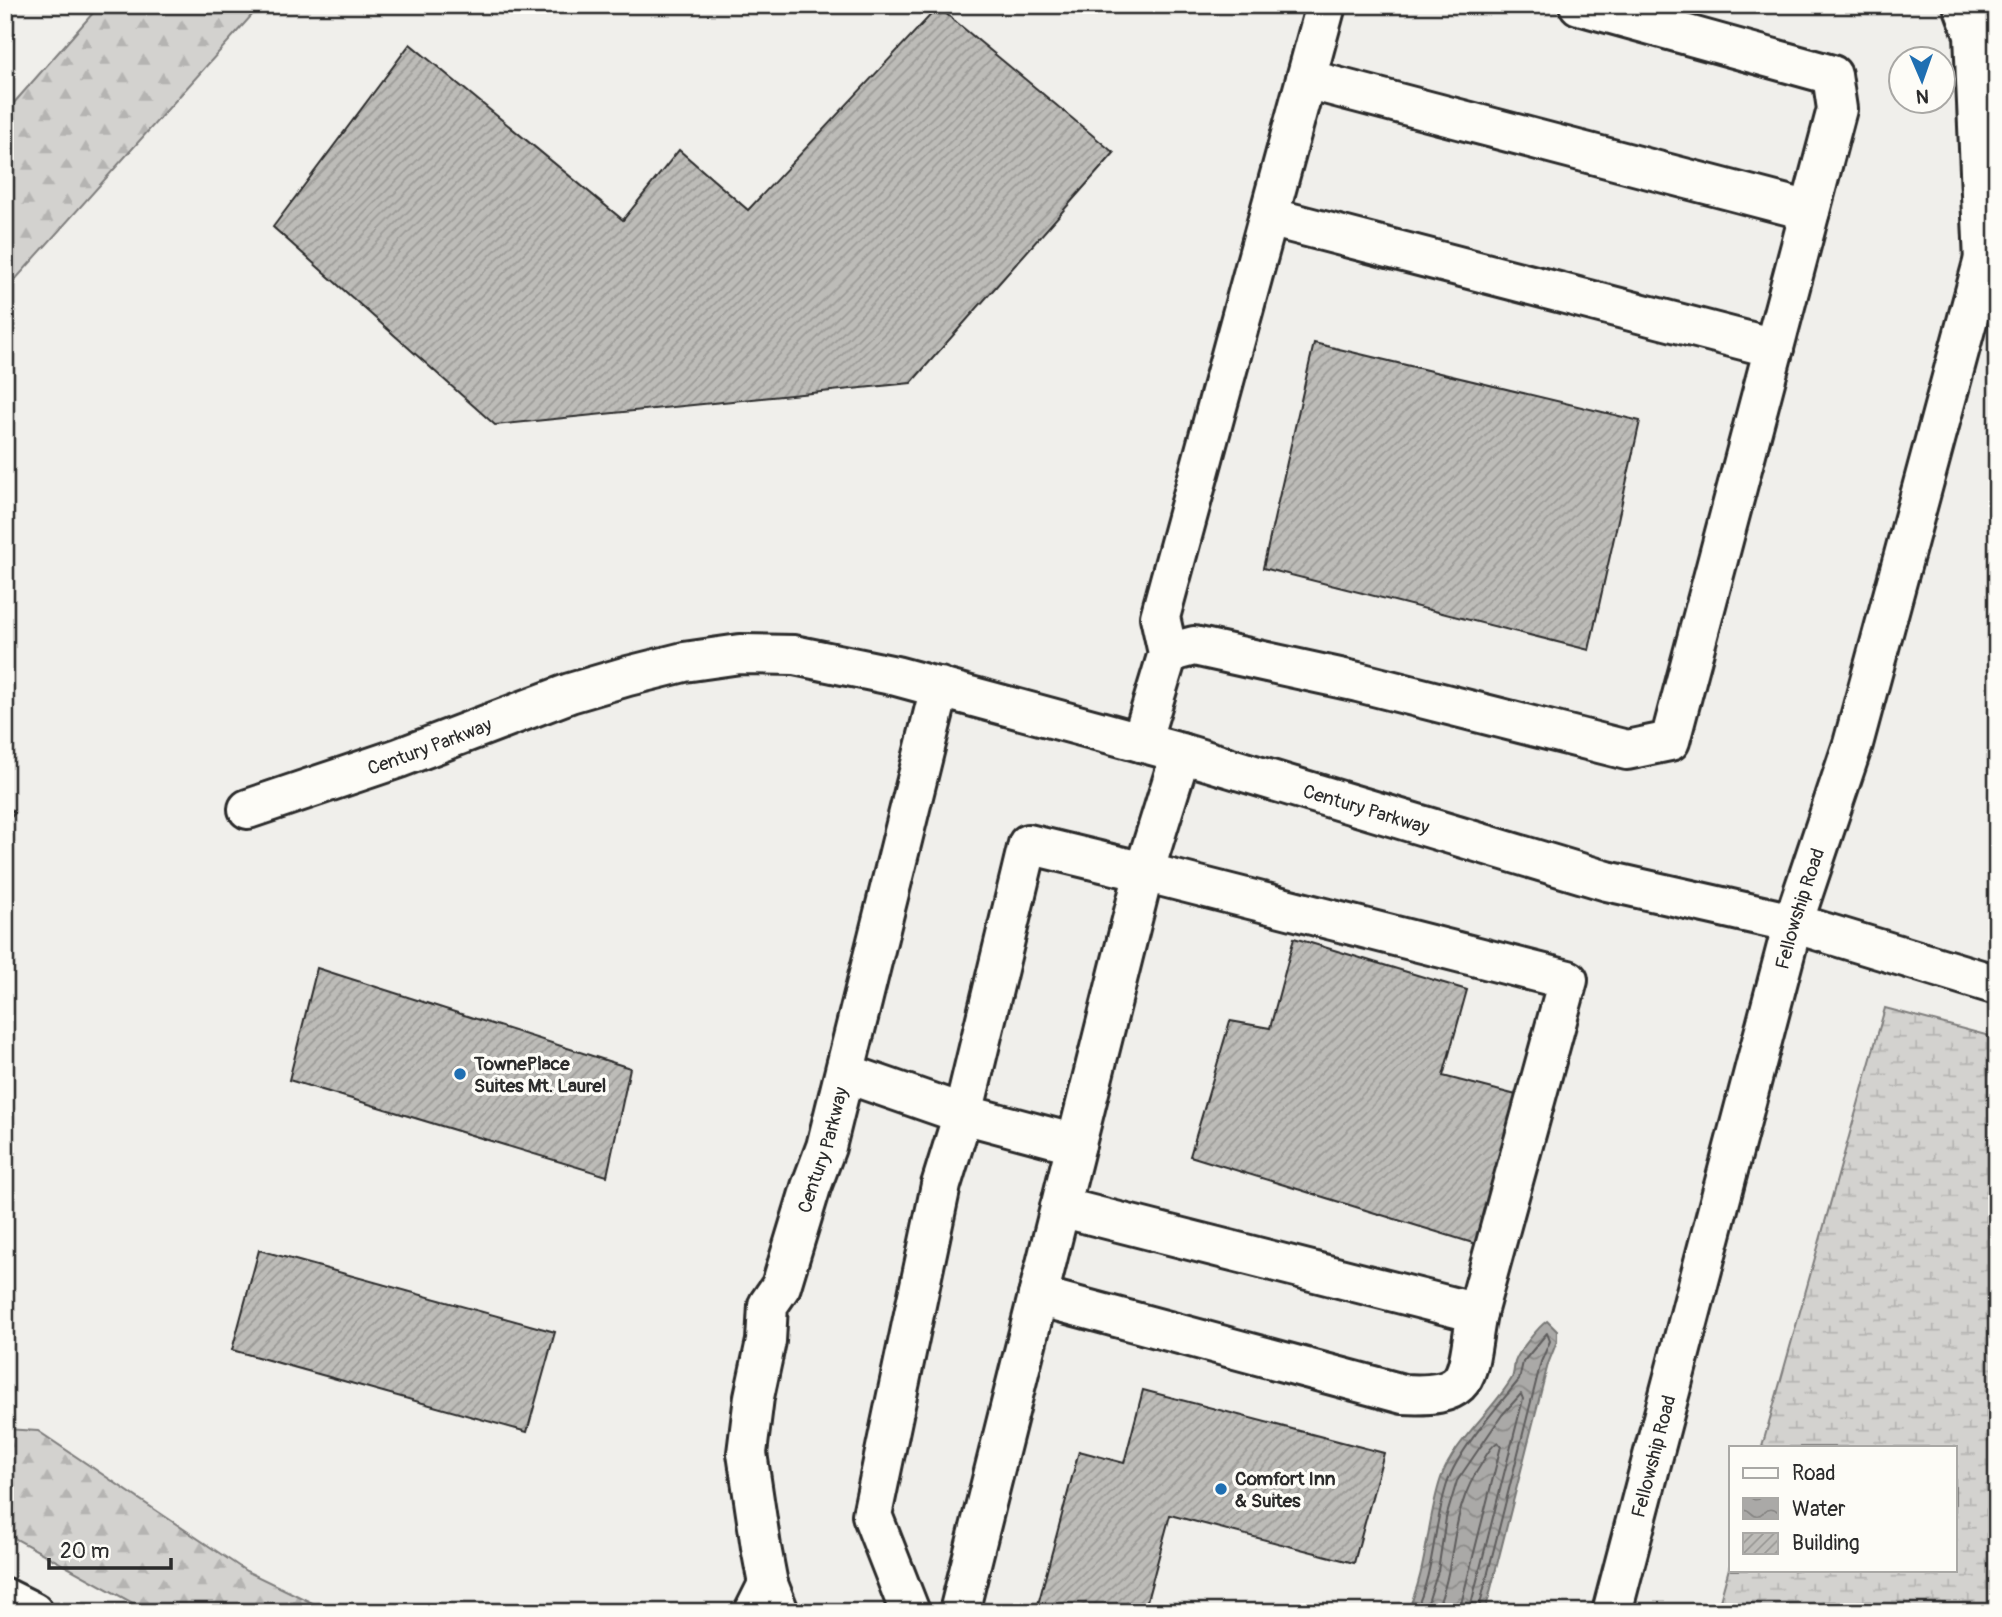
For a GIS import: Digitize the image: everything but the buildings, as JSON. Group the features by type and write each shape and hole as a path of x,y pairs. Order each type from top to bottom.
{"main road":[{"path":"1141,742 1168,653 1160,617 1326,5"},
{"path":"1168,653 1194,646 1358,682 1627,750 1670,741 1837,108 1832,75 1580,5"},
{"path":"1963,5 1973,35 1983,262"},
{"path":"1306,79 1810,211"},
{"name":"Fellowship Road","path":"1612,1612 1793,923 1853,744 1997,210"},
{"path":"1269,217 1774,348"},
{"name":"Century Parkway","path":"248,808 399,758 570,693 684,662 740,654 794,655 940,687 1141,742 1607,881 1793,923 1997,985"},
{"name":"Century Parkway","path":"767,1602 747,1453 754,1397 766,1341 768,1305 781,1286 811,1187 827,1147 940,687"},
{"path":"959,1612 1144,872 1181,753"},
{"path":"909,1612 872,1516 941,1185 963,1114 1028,845 1568,980 1478,1313 1465,1379 1449,1393 1428,1396 1403,1394 1038,1296"},
{"path":"845,1073 963,1114 1076,1144"},
{"path":"1060,1207 1478,1313"},
{"path":"5,1598 33,1612"}],"green space":[{"path":"100,5 261,5 5,291 5,113"},
{"path":"1885,1008 1997,1038 1997,1612 1717,1612 1729,1568 1729,1572 1956,1572 1956,1446 1762,1446"},
{"path":"5,1429 38,1431 246,1571 331,1612 149,1612 5,1533"}],"water":[{"path":"1547,1321 1557,1331 1557,1341 1548,1364 1485,1612 1407,1612 1419,1580 1436,1495 1447,1464 1512,1378 1520,1352"}],"place":[{"name":"TownePlace Suites Mt. Laurel","path":"460,1074"},
{"name":"Comfort Inn & Suites","path":"1221,1489"}]}
